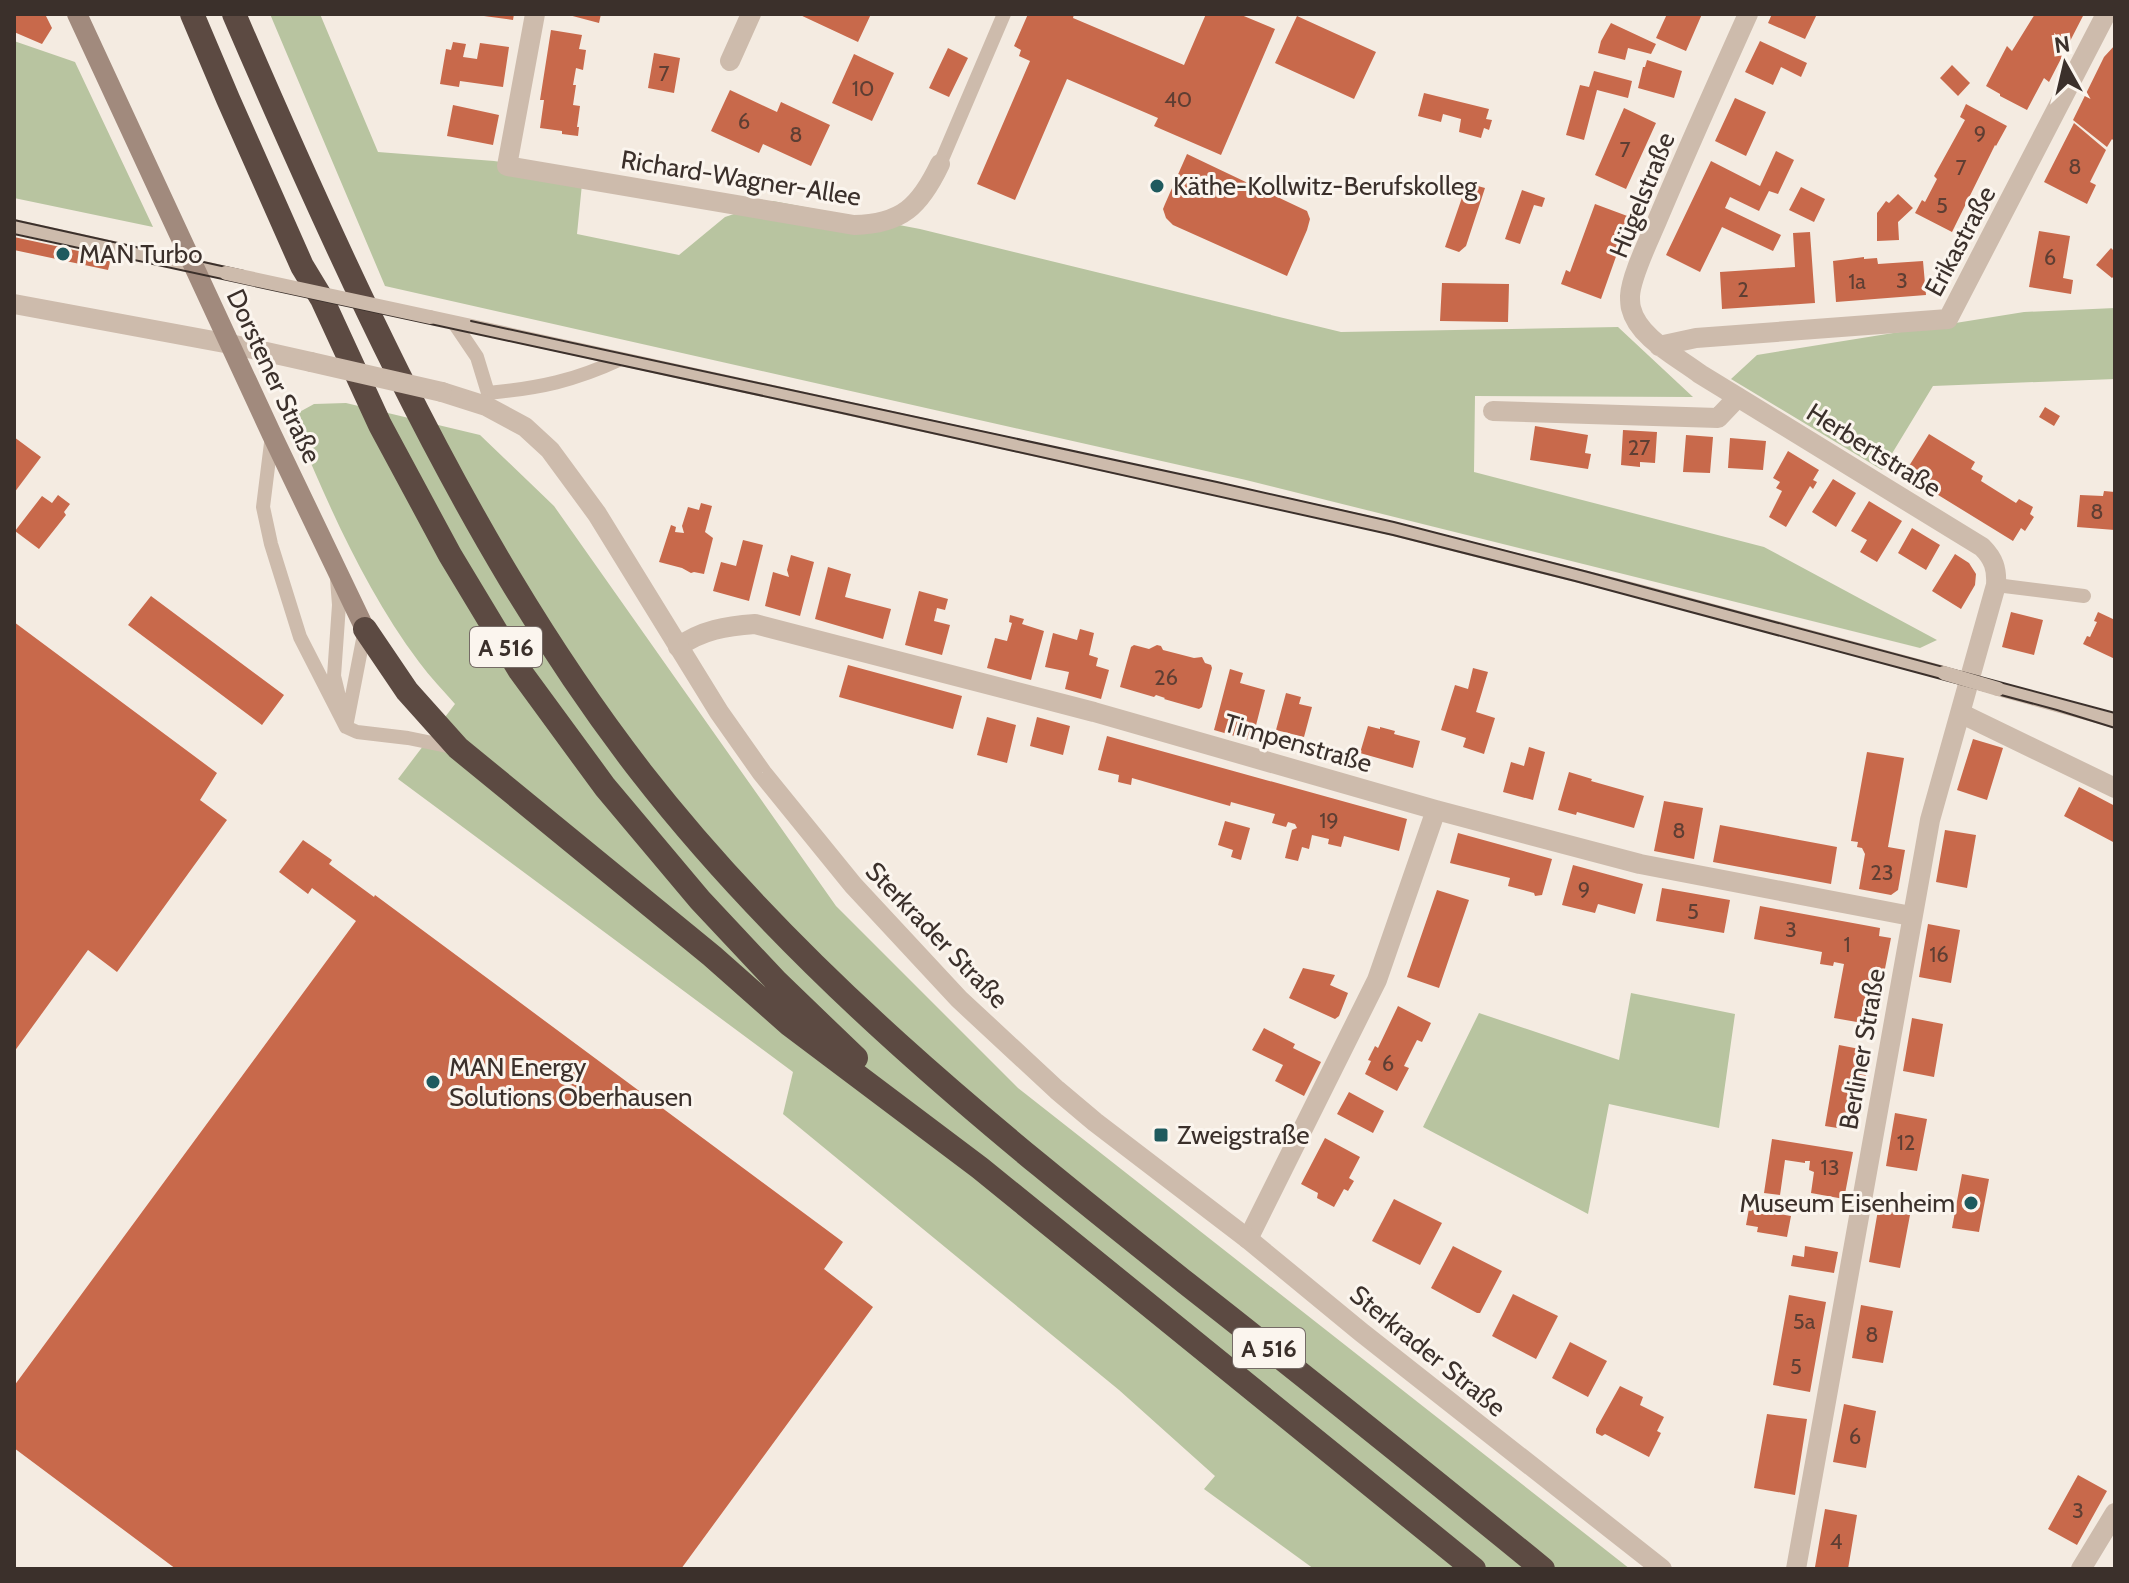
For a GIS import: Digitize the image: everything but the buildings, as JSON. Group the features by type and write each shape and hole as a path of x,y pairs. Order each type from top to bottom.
{"highway":[{"name":"A 516","path":"192,14 296,252 336,327 380,425 450,555 520,671 652,845 739,944 854,1056 980,1168 1474,1569"},
{"name":"A 516","path":"234,14 346,268 444,464 499,562 556,653 643,774 679,818 754,903 885,1033 1069,1189 1543,1569"},
{"path":"365,629 407,691 458,748 712,956 790,1025 980,1168"}],"main road":[{"name":"Dorstener Straße","path":"77,14 365,629"}],"street":[{"name":"Richard-Wagner-Allee","path":"535,14 507,166 854,225 892,220 910,208 927,190 940,164"},
{"path":"730,61 751,14"},
{"name":"Hügelstraße","path":"1700,374 1659,346 1637,322 1630,295 1673,183 1748,14"},
{"name":"Erikastraße","path":"1659,346 1696,338 1948,319 2106,14"},
{"name":"Sterkrader Straße","path":"14,304 230,344 442,392 487,399 525,427 550,450 597,514 719,712 762,773 853,885 948,988 1085,1114 1248,1239 1662,1569"},
{"name":"Herbertstraße","path":"1700,374 1982,547 1995,566 1996,585"},
{"path":"1493,411 1718,418 1738,397"},
{"name":"Berliner Straße","path":"1796,1569 1930,820 1996,585"},
{"name":"Timpenstraße","path":"678,647 692,637 723,626 755,624 1094,712 1436,810 1640,864 1911,916"},
{"path":"1960,713 2115,788"},
{"path":"1248,1239 1377,980 1436,810"},
{"path":"2081,1569 2115,1513"}],"lane":[{"path":"940,164 1004,14"},
{"path":"14,226 1362,521 1639,591 2115,721"},
{"path":"454,323 477,357 487,399 562,382 621,359"},
{"path":"272,435 263,507 271,544 300,637 346,727 357,732 458,748"},
{"path":"336,567 339,605 334,676 346,727"},
{"path":"1996,585 2084,596"},
{"path":"346,727 365,629"}],"green space":[{"path":"270,14 320,14 378,152 494,161 583,174 577,234 679,255 725,217 773,201 920,229 1341,332 1618,327 1693,397 1475,396 1474,472 1764,547 1937,640 1920,648 1246,480 385,286"},
{"path":"14,41 75,62 153,227 14,198"},
{"path":"2115,308 2115,379 1933,386 1882,470 1731,379 1757,355 2024,312"},
{"path":"346,403 480,435 554,506 836,906 1018,1088 1630,1569 1314,1569 1204,1489 1215,1476 1119,1390 783,1114 793,1072 398,779 455,704 419,662 382,607 336,519 296,428 294,415 314,404"},
{"path":"1631,993 1735,1014 1719,1128 1609,1104 1588,1214 1423,1127 1479,1013 1619,1060"}],"tram line":[{"path":"14,220 244,271"},
{"path":"14,234 1393,535 1575,581 2115,728"},
{"path":"471,321 1394,522 2115,713"}],"place":[{"name":"Käthe-Kollwitz-Berufskolleg","path":"1157,186"},
{"name":"MAN Turbo","path":"63,254"},
{"name":"MAN Energy Solutions Oberhausen","path":"433,1082"},
{"name":"Zweigstraße","path":"1161,1135"},
{"name":"Museum Eisenheim","path":"1971,1203"}]}
